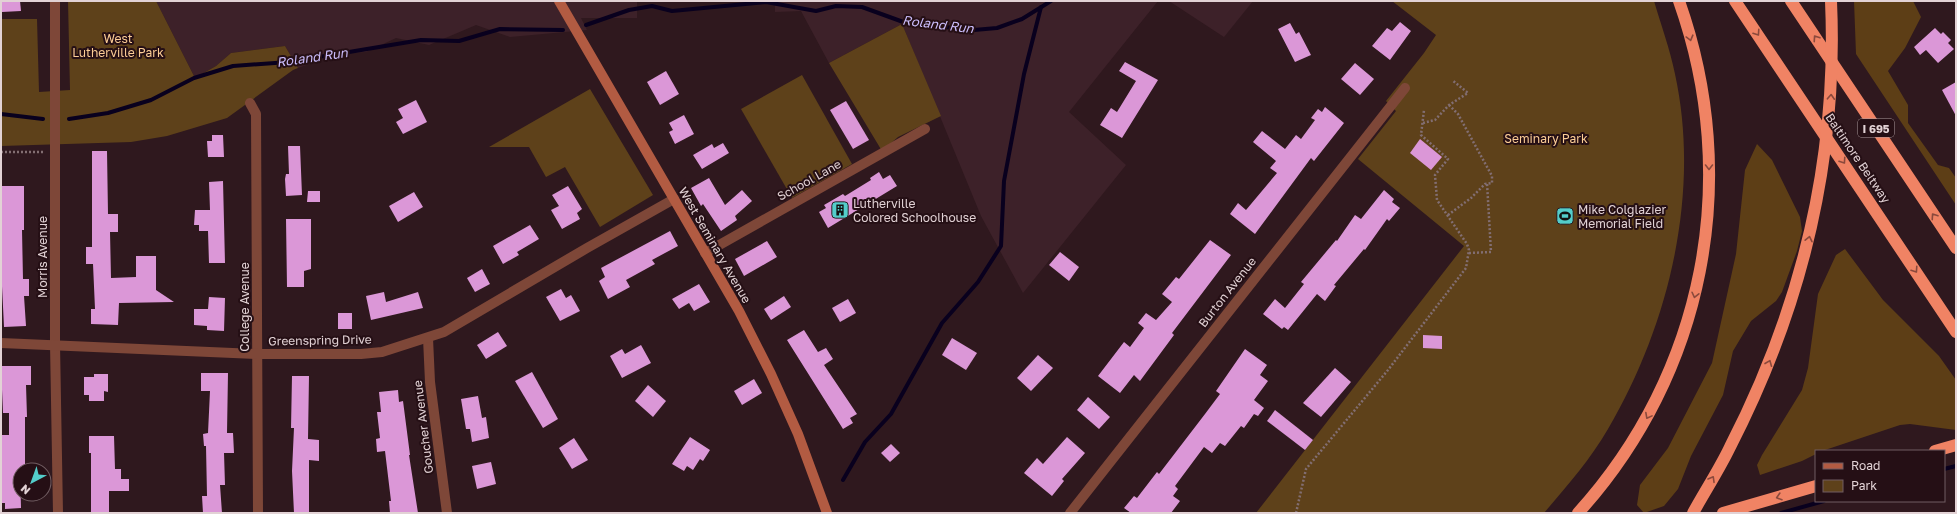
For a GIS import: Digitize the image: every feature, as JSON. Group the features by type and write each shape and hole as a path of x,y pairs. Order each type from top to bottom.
{"highway":[{"path":"1578,513 1627,451 1659,395 1685,331 1698,282 1708,215 1709,156 1701,86 1679,1"},
{"name":"Baltimore Beltway","path":"1735,1 1956,332"},
{"path":"1693,513 1730,448 1763,378 1790,307 1808,247 1822,181 1830,111 1833,44 1831,1"},
{"name":"I 695","path":"1793,3 1956,248"},
{"path":"1938,450 1956,445"},
{"path":"1723,513 1815,486"}],"main road":[{"name":"West Seminary Avenue","path":"559,1 739,311 771,374 798,434 827,513"}],"street":[{"name":"Morris Avenue","path":"55,1 55,344 58,513"},
{"name":"Burton Avenue","path":"1070,513 1405,88"},
{"name":"College Avenue","path":"250,103 256,114 258,513"},
{"name":"School Lane","path":"705,253 925,129"},
{"name":"Greenspring Drive","path":"1,343 55,344 258,354 361,354 382,352 428,338 457,325 587,248 674,199"},
{"name":"Goucher Avenue","path":"428,338 430,382 447,513"}],"path":[{"path":"1423,123 1435,120 1450,105 1468,93 1452,80"},
{"path":"1448,215 1471,198 1485,184 1492,183 1492,176 1458,114 1450,105"},
{"path":"1296,513 1306,469 1388,370 1466,268 1469,252 1467,244 1437,200 1434,187 1435,175 1448,159 1421,135 1424,110"},
{"path":"1,152 55,152"},
{"path":"1469,252 1491,252 1487,183"}],"shaded area":[{"path":"156,1 637,1 637,18 581,18 587,30 510,37 476,25 429,45 396,38 366,52 337,54 298,68 285,46 231,53 216,66 195,78"},
{"path":"775,1 1158,1 1069,112 1126,165 1023,293 981,216 902,24 829,63 801,11 775,12"},
{"path":"1169,1 1253,1 1224,37"},
{"path":"1854,1 1913,1 1921,17 1905,48 1888,71 1908,105 1908,123 1938,165 1949,168 1956,178 1956,205 1856,54"},
{"path":"1757,144 1772,160 1800,217 1802,231 1797,251 1782,292 1776,301 1751,321 1733,351 1723,395 1691,456 1678,489 1664,506 1644,513 1637,505 1640,485 1668,448 1712,363 1736,254 1745,170"},
{"path":"1845,249 1883,300 1939,356 1956,380 1956,430 1910,424 1900,425 1825,450 1815,450 1815,454 1802,461 1760,475 1757,465 1802,390 1808,368 1818,294 1836,255"}],"green space":[{"name":"West Lutherville Park","path":"68,1 156,1 195,78 216,66 231,53 285,46 298,68 293,70 227,118 167,136 131,142 1,146 1,19 37,19 39,92 70,90"},
{"name":"Seminary Park","path":"1392,1 1654,1 1668,46 1675,74 1682,119 1684,165 1681,211 1674,257 1663,302 1648,346 1629,389 1608,429 1570,483 1544,513 1256,513 1464,246 1358,159 1396,111 1386,101 1424,53 1436,35"},
{"path":"902,24 941,116 898,137 882,151 829,63"},
{"path":"802,75 852,164 792,198 741,109"},
{"path":"590,89 653,195 600,227 565,167 546,177 529,147 489,147"}],"building":[{"path":"1,1 20,1 21,11 2,12"},
{"path":"1400,22 1411,31 1390,60 1372,46 1387,28 1392,31"},
{"path":"1290,23 1296,34 1299,32 1311,55 1295,62 1278,29"},
{"path":"1935,28 1941,34 1943,32 1951,40 1948,43 1954,49 1938,63 1926,50 1920,55 1914,47"},
{"path":"1125,62 1158,80 1122,138 1100,125 1111,108 1117,112 1136,81 1119,71"},
{"path":"1355,63 1374,79 1360,95 1341,79"},
{"path":"666,71 679,94 660,105 647,82"},
{"path":"1956,82 1956,116 1942,90"},
{"path":"416,100 427,122 403,134 396,122 403,118 398,109"},
{"path":"846,101 869,140 853,149 830,110"},
{"path":"1325,107 1344,123 1314,161 1311,158 1255,234 1230,214 1238,203 1246,210 1277,173 1270,168 1276,161 1253,142 1262,131 1285,149 1296,135 1301,139 1315,120 1311,118 1318,109 1322,112"},
{"path":"684,115 694,134 675,144 669,132 673,130 669,123"},
{"path":"212,135 223,135 224,157 208,157 207,141 212,141"},
{"path":"1420,139 1442,157 1431,170 1410,153"},
{"path":"723,143 729,153 702,169 693,155 712,144 714,148"},
{"path":"288,146 300,146 302,195 286,196 285,179 286,174 289,174"},
{"path":"92,151 107,151 108,214 118,214 118,232 110,232 111,278 136,277 136,256 156,256 156,290 174,302 119,303 118,325 91,324 91,309 95,309 93,264 86,264 86,247 92,247"},
{"path":"879,172 883,179 890,175 897,186 828,228 819,212 826,208 824,205 843,194 845,196 871,180 870,178"},
{"path":"709,178 725,205 742,190 752,201 735,216 737,220 721,231 703,204 701,206 691,188"},
{"path":"223,181 225,263 209,263 208,231 199,231 199,225 194,225 195,210 210,210 209,182"},
{"path":"1,186 24,186 24,230 22,230 23,279 29,279 29,296 24,296 26,326 4,327 1,266"},
{"path":"568,186 582,209 577,213 580,219 562,229 551,210 559,206 552,195"},
{"path":"1384,190 1394,199 1392,202 1400,208 1389,221 1387,219 1365,250 1364,249 1334,285 1336,286 1325,301 1317,294 1288,330 1284,327 1282,329 1263,314 1275,299 1285,308 1304,284 1301,282 1336,240 1337,241 1355,215 1361,219"},
{"path":"308,191 320,191 320,202 307,202"},
{"path":"414,192 423,207 398,222 389,206"},
{"path":"286,219 311,219 311,269 304,271 304,287 287,287"},
{"path":"530,225 539,239 517,252 519,255 503,264 493,246"},
{"path":"670,231 678,246 652,260 655,264 626,280 630,287 608,299 599,281 605,277 601,268"},
{"path":"1210,240 1231,255 1172,333 1174,335 1140,381 1134,375 1120,393 1098,376 1124,342 1130,347 1144,328 1138,323 1146,313 1156,320 1172,302 1162,294 1176,277 1179,279"},
{"path":"767,241 777,257 744,276 735,259"},
{"path":"1060,252 1079,267 1069,281 1049,265"},
{"path":"482,269 490,284 475,292 467,278"},
{"path":"699,284 710,302 694,311 689,303 679,309 672,299"},
{"path":"561,289 566,298 571,295 580,311 560,321 546,297"},
{"path":"384,292 386,302 418,292 423,308 371,320 366,296"},
{"path":"784,296 791,307 771,320 764,309"},
{"path":"209,297 225,298 224,331 207,330 207,326 194,325 194,309 208,309"},
{"path":"848,299 856,313 840,322 832,308"},
{"path":"338,313 352,313 352,329 338,329"},
{"path":"804,330 818,352 826,348 833,359 824,365 857,414 850,418 853,423 843,429 787,340"},
{"path":"498,332 507,346 486,359 477,345"},
{"path":"1423,335 1442,336 1442,349 1423,348"},
{"path":"952,338 977,353 966,370 942,355"},
{"path":"641,345 651,363 622,378 610,356 622,349 625,354"},
{"path":"1245,349 1267,365 1260,375 1268,381 1254,400 1264,408 1258,416 1254,414 1244,428 1241,426 1225,446 1220,443 1212,453 1204,447 1175,486 1178,489 1173,496 1180,501 1171,513 1131,513 1124,508 1134,496 1137,498 1157,472 1159,474 1205,414 1220,394 1216,391"},
{"path":"1038,355 1053,368 1031,391 1017,378"},
{"path":"1,366 31,366 31,385 26,385 27,417 25,417 25,462 12,462 12,502 21,502 21,508 5,509 5,503 1,503 1,435 9,435 9,413 3,413"},
{"path":"1335,368 1351,382 1321,417 1303,403"},
{"path":"532,372 558,419 543,428 515,381"},
{"path":"201,373 228,373 227,433 233,433 234,453 224,453 225,485 220,485 222,513 203,513 202,496 207,496 206,446 204,446 203,434 208,433 210,391 201,391"},
{"path":"94,374 108,374 108,392 104,391 104,401 89,401 89,395 84,395 84,377 94,377"},
{"path":"292,376 309,376 308,439 319,440 319,461 309,460 309,513 294,513 292,471 294,428 291,428"},
{"path":"754,379 762,393 742,405 734,391"},
{"path":"648,385 666,401 653,417 635,401"},
{"path":"398,390 399,402 403,401 409,455 418,513 390,513 389,501 391,501 385,451 377,452 376,439 380,438 377,412 381,412 379,392"},
{"path":"478,396 482,418 486,417 489,438 472,442 470,429 466,429 461,399"},
{"path":"1088,397 1110,417 1099,429 1077,410"},
{"path":"1275,410 1313,440 1305,450 1267,421"},
{"path":"89,436 114,436 115,469 121,469 121,479 129,479 129,491 109,491 109,513 91,513 91,453 89,453"},
{"path":"690,437 710,450 703,461 700,459 693,470 687,466 684,471 672,464"},
{"path":"1067,437 1085,453 1062,479 1064,481 1052,496 1024,473 1037,458 1043,464"},
{"path":"574,438 588,460 572,469 559,448"},
{"path":"891,444 900,453 890,462 881,453"},
{"path":"491,462 496,484 477,489 472,466"}],"waterway":[{"name":"Roland Run","path":"586,25 629,10 652,6 672,11 766,2 816,11 836,6 862,7 906,23 974,30 997,28 1022,19 1051,1"},
{"path":"843,480 865,442 891,414 942,323 978,282 1001,246 1004,181 1024,74 1041,7"},
{"name":"Roland Run","path":"69,119 108,113 151,100 194,78 233,66 289,62 421,40 459,41 500,29 563,30"},
{"name":"Roland Run","path":"1,114 43,119"},
{"path":"1945,469 1956,466"},
{"path":"1781,513 1820,502"}],"place":[{"name":"Lutherville Colored Schoolhouse","path":"840,210"},
{"name":"Mike Colglazier Memorial Field","path":"1565,216"}]}
